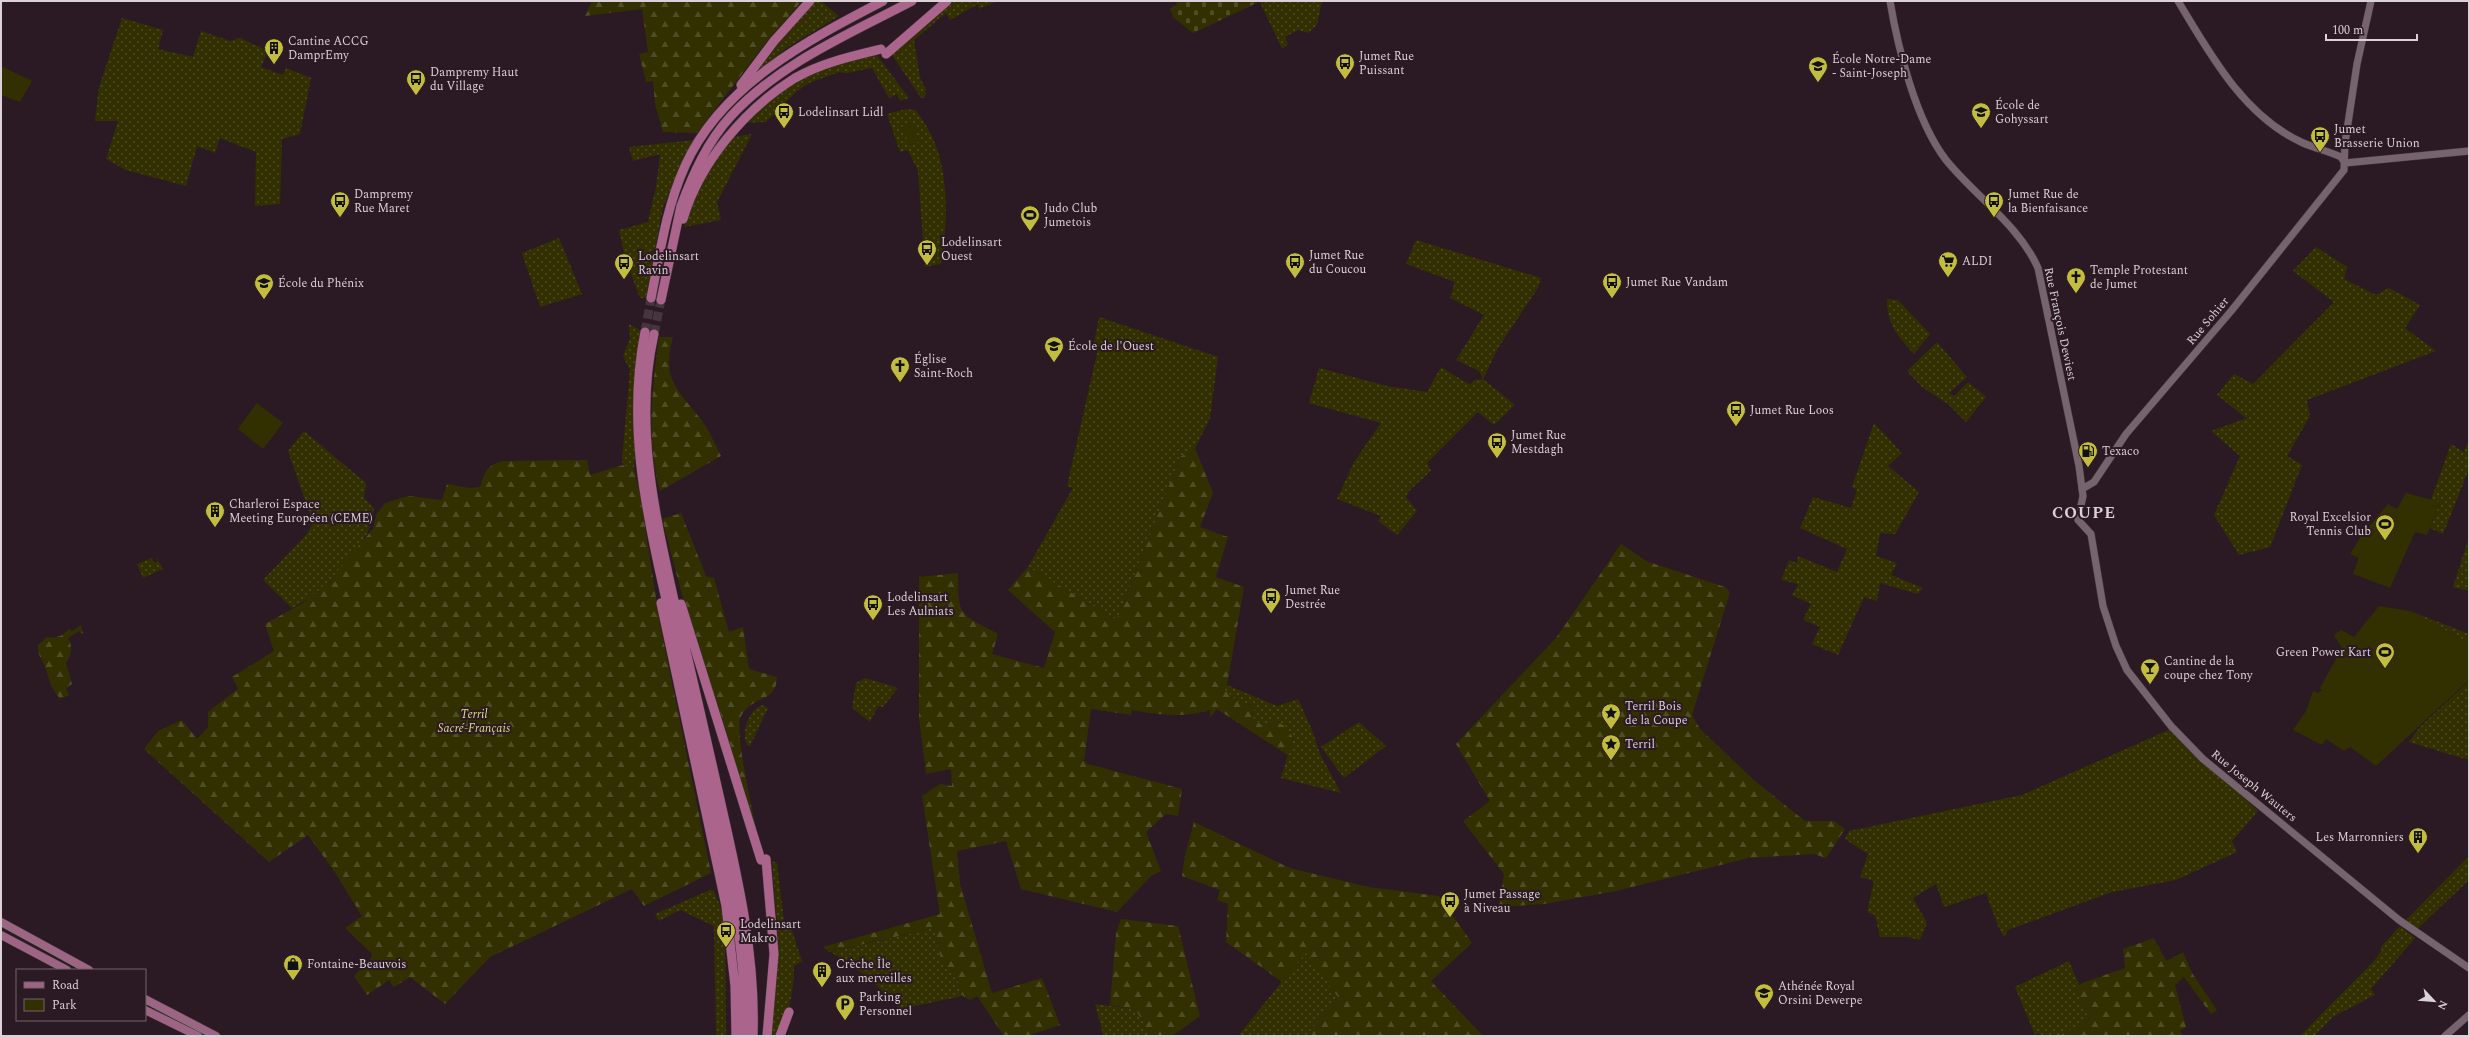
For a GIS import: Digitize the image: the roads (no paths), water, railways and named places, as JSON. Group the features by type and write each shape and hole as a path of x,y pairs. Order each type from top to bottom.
{"highway":[{"path":"651,298 667,215 676,189 695,146 774,41 810,1"},
{"path":"724,107 754,79 793,52 833,27 883,1"},
{"path":"661,300 681,206 705,151 731,116 760,88 801,60 912,1"},
{"path":"670,257 673,253 685,213 699,182 735,128 763,101 796,78 841,59 884,52 947,1"},
{"path":"744,1036 744,985 728,854 658,562 642,480 637,432 638,386 649,333 647,450 655,510 667,569 728,854 750,960 753,1036"},
{"path":"658,562 658,587 669,644 726,906 734,978 736,1036"},
{"path":"667,569 678,596 764,860 774,954 767,1036"},
{"path":"780,1036 789,1012"}],"main road":[{"path":"1,922 87,969"},
{"path":"1,935 65,969"},
{"path":"146,1001 216,1036"},
{"path":"146,1010 198,1036"}],"street":[{"name":"Rue François Dewiest","path":"1890,1 1897,43 1931,138 1947,160 2023,241 2038,268 2082,489"},
{"path":"2178,1 2221,69 2248,104 2300,142 2341,157 2345,163"},
{"path":"2345,163 2345,143 2356,71 2371,1"},
{"path":"2345,163 2469,151"},
{"name":"Rue Sohier","path":"2082,489 2094,482 2126,434 2295,233 2338,179 2344,170 2345,163"},
{"name":"Rue Joseph Wauters","path":"2082,489 2083,501 2078,520 2091,534 2098,568 2103,606 2116,646 2134,679 2179,734 2219,773 2399,920 2469,968"},
{"path":"2445,1036 2469,1015"}],"tunnel":[{"path":"645,332 651,298"},
{"path":"654,334 661,300"}],"tram line":[{"path":"1,925 79,969"},
{"path":"146,1004 209,1036"}],"place":[{"name":"Cantine ACCG DamprEmy","path":"274,65"},
{"name":"Jumet Rue Puissant","path":"1345,80"},
{"name":"École Notre-Dame - Saint-Joseph","path":"1818,83"},
{"name":"Dampremy Haut du Village","path":"416,96"},
{"name":"Lodelinsart Lidl","path":"784,129"},
{"name":"École de Gohyssart","path":"1981,129"},
{"name":"Jumet Brasserie Union","path":"2320,153"},
{"name":"Dampremy Rue Maret","path":"340,218"},
{"name":"Jumet Rue de la Bienfaisance","path":"1994,218"},
{"name":"Judo Club Jumetois","path":"1030,232"},
{"name":"Lodelinsart Ouest","path":"927,266"},
{"name":"ALDI","path":"1948,278"},
{"name":"Jumet Rue du Coucou","path":"1295,279"},
{"name":"Lodelinsart Ravin","path":"624,280"},
{"name":"Temple Protestant de Jumet","path":"2076,294"},
{"name":"Jumet Rue Vandam","path":"1612,299"},
{"name":"École du Phénix","path":"264,300"},
{"name":"École de l'Ouest","path":"1054,363"},
{"name":"Église Saint-Roch","path":"900,383"},
{"name":"Jumet Rue Loos","path":"1736,427"},
{"name":"Jumet Rue Mestdagh","path":"1497,459"},
{"name":"Texaco","path":"2088,468"},
{"name":"Charleroi Espace Meeting Européen (CEME)","path":"215,528"},
{"name":"Royal Excelsior Tennis Club","path":"2385,541"},
{"name":"Jumet Rue Destrée","path":"1271,614"},
{"name":"Lodelinsart Les Aulniats","path":"873,621"},
{"name":"Green Power Kart","path":"2385,669"},
{"name":"Cantine de la coupe chez Tony","path":"2150,685"},
{"name":"Terril Bois de la Coupe","path":"1611,730"},
{"name":"Terril","path":"1611,761"},
{"name":"Les Marronniers","path":"2418,854"},
{"name":"Jumet Passage à Niveau","path":"1450,918"},
{"name":"Lodelinsart Makro","path":"726,948"},
{"name":"Fontaine-Beauvois","path":"293,981"},
{"name":"Crèche Île aux merveilles","path":"822,988"},
{"name":"Athénée Royal Orsini Dewerpe","path":"1764,1010"},
{"name":"Parking Personnel","path":"845,1021"}],"district":[{"name":"COUPE","path":"2084,513"}],"park label":[{"name":"Terril Sacré-Français","path":"474,721"}]}
